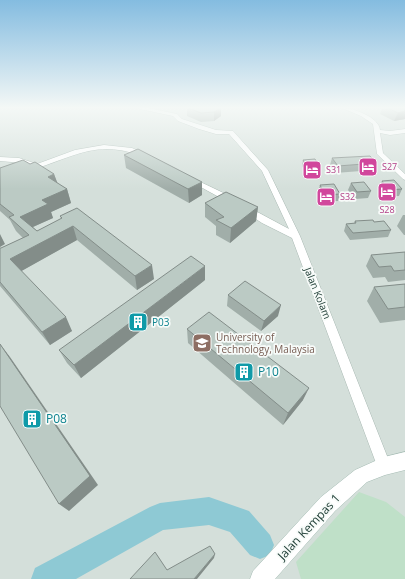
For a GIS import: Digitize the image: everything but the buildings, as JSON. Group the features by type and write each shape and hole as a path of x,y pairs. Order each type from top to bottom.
{"street":[{"name":"Jalan Kolam","path":"234,135 265,170 296,236 384,466"},
{"path":"378,135 378,147 380,154 405,178"},
{"path":"0,159 19,160 32,163 37,166 77,150 115,146 135,151 152,160"},
{"path":"185,176 234,202 265,221 296,236"},
{"name":"Jalan Kempas 1","path":"261,579 328,504 361,476 384,466 405,461"}],"shaded area":[{"name":"University of Technology, Malaysia","path":"0,135 405,135 405,579 0,579"}],"green space":[{"path":"359,492 386,502 405,517 405,579 301,579 296,562"}],"waterway":[{"path":"46,579 160,517 209,511 239,521 260,545"}],"place":[{"name":"S27","path":"368,167"},
{"name":"S31","path":"312,170"},
{"name":"S28","path":"387,192"},
{"name":"S32","path":"326,197"},
{"name":"P03","path":"138,322"},
{"name":"University of Technology, Malaysia","path":"202,343"},
{"name":"P10","path":"244,372"},
{"name":"P08","path":"32,419"}]}
